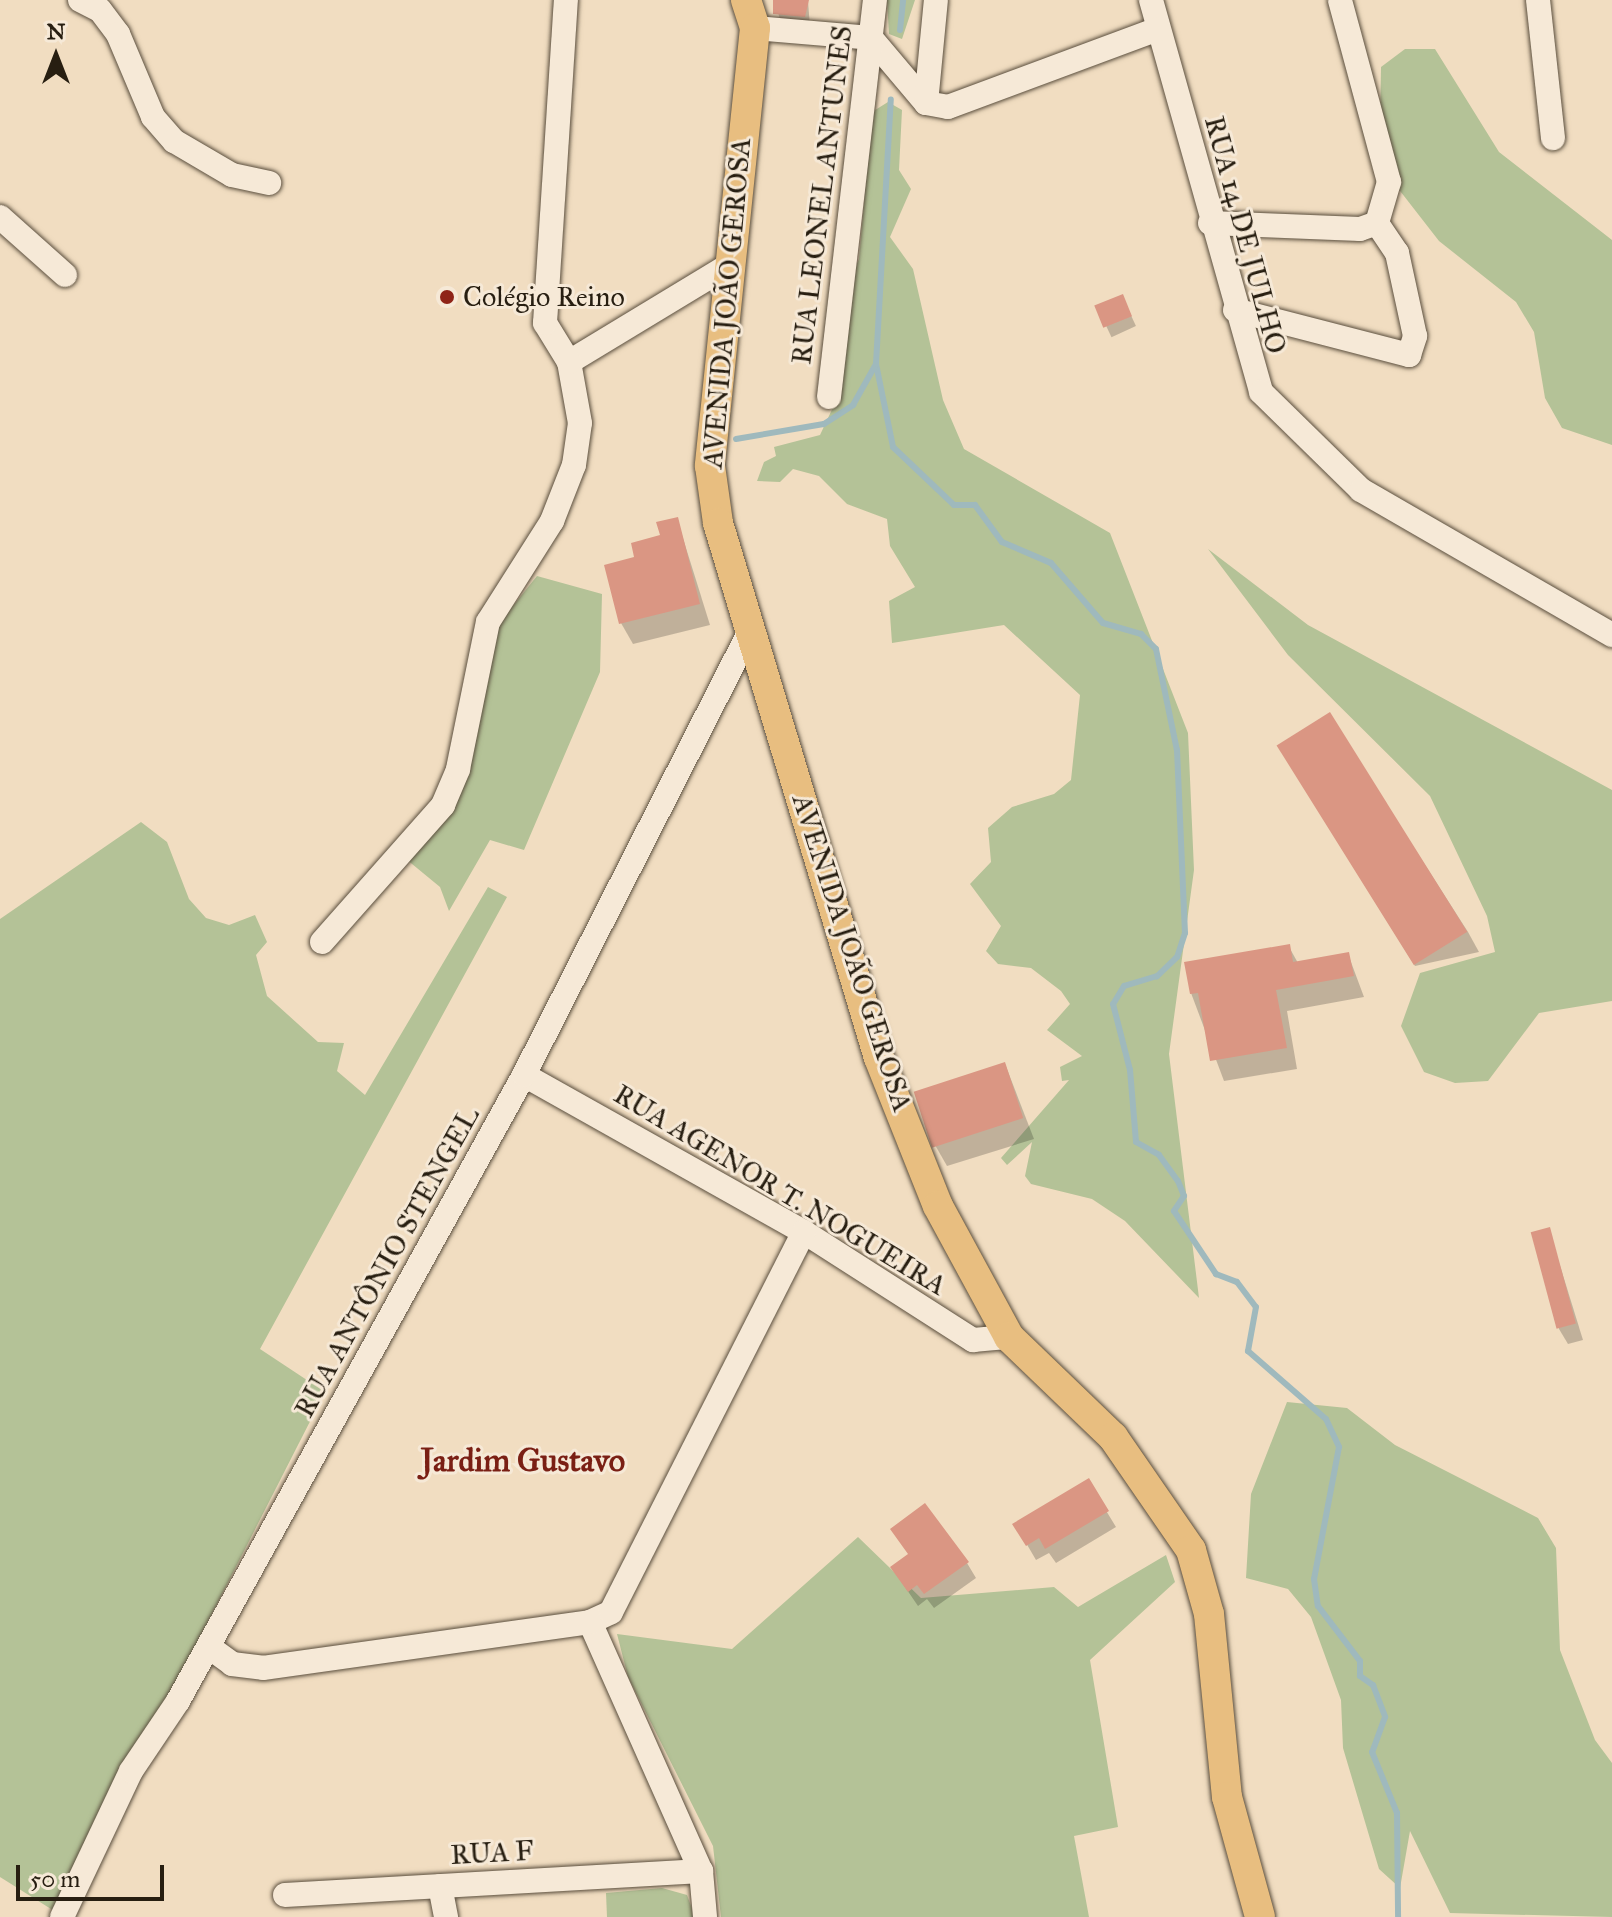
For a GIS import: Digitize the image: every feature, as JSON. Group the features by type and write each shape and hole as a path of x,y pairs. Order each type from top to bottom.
{"main road":[{"name":"AVENIDA JOÃO GEROSA","path":"750,14 726,267 710,494 879,1058 955,1241 1009,1337 1113,1437 1191,1550 1209,1614 1227,1797 1260,1917"}],"street":[{"path":"80,0 100,10 118,34 153,117 174,141 232,175 269,183"},
{"path":"322,942 443,805 458,769 488,622 552,521 574,465 580,423 569,362 545,323 566,0"},
{"name":"RUA LEONEL ANTUNES","path":"829,397 875,0"},
{"path":"926,103 936,0"},
{"name":"RUA 14 DE JULHO","path":"1151,0 1210,223 1261,392 1350,481 1403,519 1612,635"},
{"path":"1340,0 1389,182 1377,223"},
{"path":"1538,0 1553,138"},
{"path":"750,14 871,38 926,103 948,107 1158,29"},
{"path":"0,217 65,275"},
{"path":"1210,223 1360,229 1377,223"},
{"path":"1235,310 1409,355 1414,349 1397,253 1377,223"},
{"path":"569,362 726,267"},
{"name":"RUA ANTÔNIO STENGEL","path":"62,1917 131,1771 209,1647 524,1075 751,629"},
{"name":"RUA AGENOR T. NOGUEIRA","path":"524,1075 804,1232 973,1340 1009,1337"},
{"path":"209,1647 232,1664 263,1668 590,1622 611,1612 804,1232"},
{"path":"590,1622 701,1871 705,1917"},
{"name":"RUA F","path":"285,1895 701,1871"},
{"path":"440,1886 446,1917"}],"green space":[{"path":"887,0 915,0 902,39 889,34"},
{"path":"1405,49 1435,49 1499,152 1612,240 1612,445 1562,428 1545,398 1534,332 1516,302 1439,241 1397,187 1380,127 1381,67"},
{"path":"888,102 902,110 899,170 911,189 890,237 913,269 943,400 964,449 1110,533 1188,733 1194,870 1169,1054 1199,1298 1125,1221 1092,1199 1031,1184 1025,1176 1032,1142 1007,1165 1001,1158 1069,1080 1062,1081 1060,1067 1082,1056 1047,1030 1070,1004 1061,991 1031,968 998,964 986,951 1001,926 970,884 991,862 988,828 1012,807 1054,794 1071,780 1080,695 1004,625 892,643 889,601 915,587 890,546 887,519 847,504 819,476 793,469 780,482 757,481 764,462 776,456 774,447 820,435 836,401 849,282 859,259 872,112"},
{"path":"1208,549 1308,625 1612,790 1612,1001 1539,1013 1488,1081 1455,1083 1424,1072 1401,1026 1420,973 1495,952 1487,916 1430,796 1288,655"},
{"path":"537,576 602,594 600,672 524,850 490,840 449,911 440,887 406,859 447,810 496,627"},
{"path":"141,822 167,842 189,899 206,918 229,925 255,915 267,942 256,955 267,996 318,1042 344,1043 337,1071 365,1095 488,887 507,897 260,1349 325,1392 59,1914 0,1877 0,919"},
{"path":"1287,1402 1347,1408 1395,1445 1538,1518 1556,1548 1560,1650 1595,1740 1612,1763 1612,1917 1450,1913 1410,1831 1400,1888 1379,1869 1343,1748 1341,1700 1311,1617 1288,1589 1246,1578 1251,1494"},
{"path":"858,1537 921,1598 1054,1587 1078,1607 1166,1555 1175,1582 1090,1660 1118,1827 1074,1836 1089,1917 721,1917 713,1846 628,1677 617,1634 732,1649"},
{"path":"662,1888 687,1895 695,1917 607,1917 606,1893"}],"building":[{"path":"773,0 809,0 805,17 773,14"},
{"path":"1123,294 1132,316 1103,328 1094,306"},
{"path":"678,517 700,604 619,624 604,565 634,557 631,543 660,535 656,522"},
{"path":"1330,712 1467,932 1414,965 1277,745"},
{"path":"1290,944 1293,962 1349,952 1354,976 1276,990 1287,1048 1210,1061 1198,993 1190,994 1184,962"},
{"path":"1005,1062 1023,1118 932,1148 914,1092"},
{"path":"1550,1227 1576,1324 1557,1329 1531,1232"},
{"path":"1089,1478 1109,1511 1045,1549 1039,1538 1026,1546 1012,1524"},
{"path":"925,1503 969,1562 924,1594 917,1585 908,1592 890,1567 908,1554 890,1529"}],"waterway":[{"path":"900,30 903,0"},
{"path":"736,439 824,424 853,405 876,364 891,99"},
{"path":"876,364 893,447 954,505 975,505 1002,542 1051,563 1103,623 1141,634 1156,649 1177,750 1185,933 1177,957 1157,976 1124,986 1113,1004 1130,1070 1136,1142 1159,1155 1178,1181 1184,1196 1174,1211 1216,1274 1237,1282 1256,1307 1248,1351 1326,1419 1339,1447 1314,1579 1318,1606 1360,1661 1360,1676 1373,1685 1385,1717 1372,1752 1397,1813 1398,1917"}],"place":[{"name":"Colégio Reino","path":"447,297"}],"district":[{"name":"Jardim Gustavo","path":"523,1461"}]}
